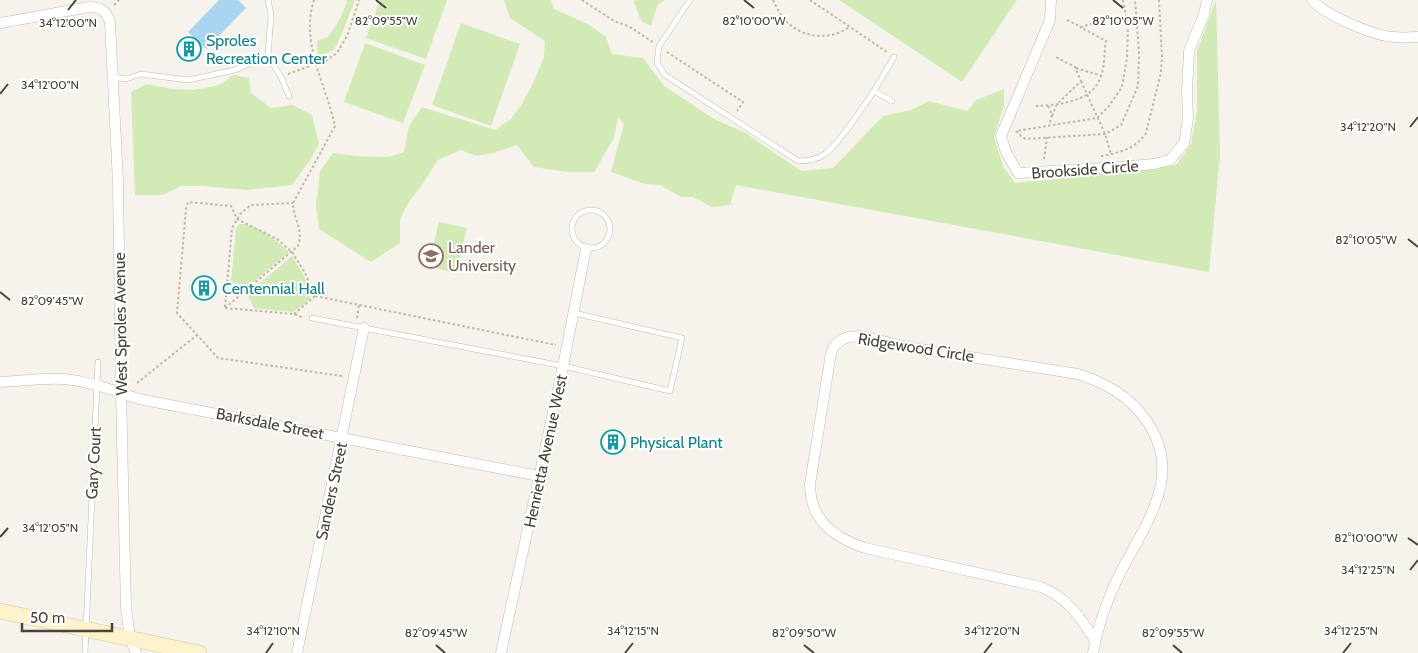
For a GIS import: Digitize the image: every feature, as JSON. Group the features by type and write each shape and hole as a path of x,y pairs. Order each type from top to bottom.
{"main road":[{"path":"0,612 199,653"}],"street":[{"name":"Brookside Circle","path":"1051,0 1050,20 1001,136 1006,152 1018,173 1120,168 1170,160 1184,143 1188,119 1189,50 1204,14 1207,0"},
{"path":"1312,0 1338,19 1372,31 1392,37 1418,37"},
{"name":"West Sproles Avenue","path":"0,23 90,7 98,7 105,12 110,23 118,182 126,608 130,638 136,653"},
{"name":"Henrietta Avenue West","path":"501,653 563,366 586,249"},
{"name":"Sanders Street","path":"297,653 342,437 360,327"},
{"name":"Ridgewood Circle","path":"1093,653 1095,640 1115,584 1156,504 1162,485 1163,467 1161,456 1150,426 1139,410 1127,398 1111,387 1095,379 1078,374 914,348 861,336 849,337 838,342 830,353 810,484 810,496 813,505 824,524 838,536 865,548 1041,587 1054,593 1072,607 1095,640"},
{"name":"Barksdale Street","path":"0,382 64,380 101,386 139,399 539,476"}],"lane":[{"path":"268,0 271,14 268,56 281,77 288,96"},
{"path":"690,0 659,46 657,63 665,75 798,161 812,161 825,154 838,140 874,91 894,57"},
{"path":"113,77 126,79 141,74 188,80 235,70 268,56"},
{"path":"874,91 892,101"},
{"path":"596,210 606,216 611,228 608,240 598,248 586,249 576,242 571,231 574,219 584,211 596,210"},
{"path":"312,318 563,366 670,391 682,338 574,313"},
{"name":"Gary Court","path":"85,653 98,362"}],"path":[{"path":"225,308 298,246 301,236 293,211 293,203 335,126 310,38 314,0"},
{"path":"281,77 330,59 342,46 360,0"},
{"path":"773,0 783,18 790,25 803,32 817,36 831,36 849,27"},
{"path":"810,0 894,57"},
{"path":"1123,0 1128,26 1127,58 1122,87 1109,106 1097,117 1016,130 1021,136 1026,139 1105,134 1121,125 1138,86 1139,53 1135,0"},
{"path":"1101,156 1112,155 1141,141 1146,133 1161,72 1159,0"},
{"path":"1080,27 1111,18 1137,17"},
{"path":"1036,106 1071,102 1086,95 1096,86 1102,76 1106,41 1067,20"},
{"path":"1054,56 1076,68 1102,76"},
{"path":"1076,68 1086,95 1105,134 1112,155"},
{"path":"1049,126 1057,104 1081,81"},
{"path":"1048,106 1052,116"},
{"path":"1044,160 1047,137"},
{"path":"315,296 305,273 292,252 277,239 237,218 231,206 188,202 177,313 218,358 347,377"},
{"path":"225,308 232,228 240,213 250,205 293,203"},
{"path":"315,296 566,347"},
{"path":"294,314 315,296"},
{"path":"360,305 360,327"},
{"path":"225,308 294,314 312,318"},
{"path":"136,383 197,335"}],"green space":[{"path":"345,0 355,0 334,50 318,57 317,41 328,37 340,19 347,2"},
{"path":"380,0 447,0 426,59 366,38"},
{"path":"504,0 551,0 554,9 588,24 606,37 612,54 643,58 664,86 714,119 746,133 802,171 833,168 883,116 911,110 929,101 967,111 976,100 1004,89 1004,105 994,137 1003,166 1015,183 1176,165 1191,144 1197,112 1197,51 1216,0 1220,155 1209,272 736,185 730,205 712,207 693,197 681,197 660,185 645,184 611,172 624,124 618,117 614,138 594,172 568,172 534,167 517,145 493,153 476,156 461,150 438,160 409,202 400,219 400,243 371,262 319,229 316,205 320,171 333,153 388,157 404,152 409,126 422,107 495,130 511,119 534,81 544,57 545,41 510,18"},
{"path":"636,0 665,0 657,6 651,26 641,21 634,2"},
{"path":"839,0 1017,0 962,82"},
{"path":"461,23 520,44 491,126 432,105"},
{"path":"365,43 425,65 403,123 344,102"},
{"path":"233,75 249,78 251,93 271,108 293,105 312,115 319,143 311,159 292,185 247,190 181,186 163,195 135,195 131,92 147,84 172,89 194,90 220,85"},
{"path":"439,222 467,228 456,273 428,266"},
{"path":"239,224 253,226 273,238 289,252 244,290 231,282 236,229"},
{"path":"292,256 309,287 311,292 310,298 293,312 254,308 247,294"}],"water":[{"path":"219,0 238,0 246,8 206,49 188,32"}],"place":[{"name":"Sproles Recreation Center","path":"189,49"},
{"name":"Lander University","path":"431,256"},
{"name":"Centennial Hall","path":"204,288"},
{"name":"Physical Plant","path":"613,442"}]}
